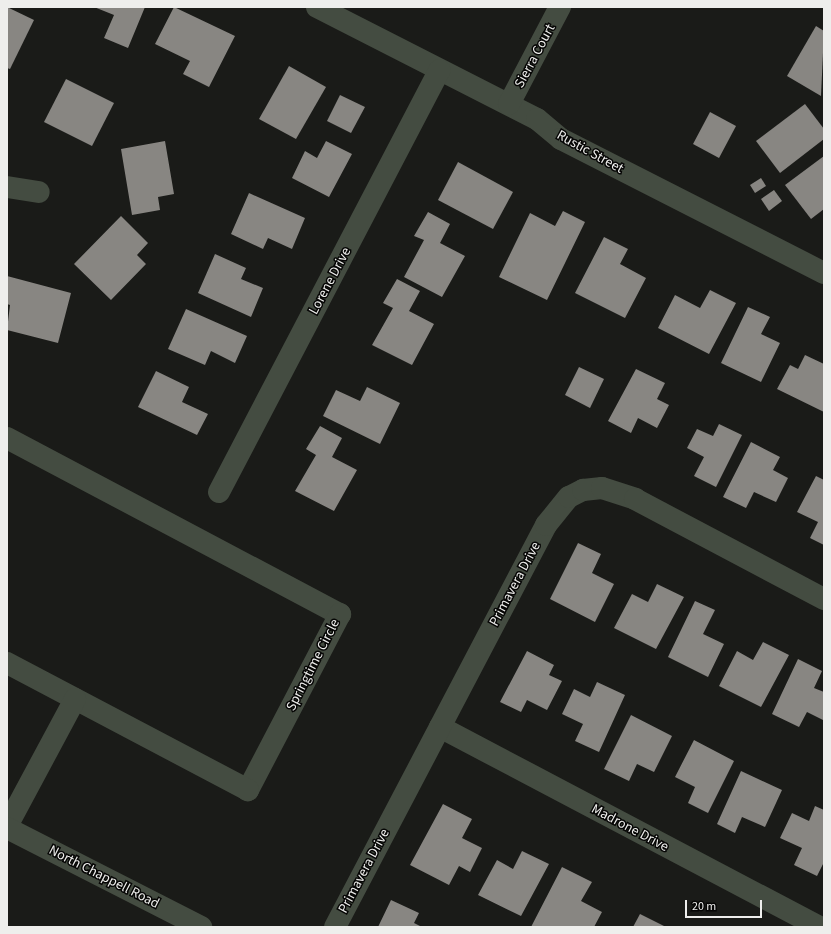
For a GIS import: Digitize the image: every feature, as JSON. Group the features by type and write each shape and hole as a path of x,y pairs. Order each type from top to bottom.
{"street":[{"name":"Rustic Street","path":"316,7 509,104 537,119 561,139 824,273"},
{"name":"Sierra Court","path":"509,104 560,7"},
{"name":"Lorene Drive","path":"219,492 440,70"},
{"path":"7,187 39,192"},
{"name":"Springtime Circle","path":"7,438 340,614 248,790 7,664"},
{"name":"Primavera Drive","path":"335,927 546,524 561,504 583,490 602,488 635,499 824,599"},
{"path":"7,827 75,699"},
{"name":"Madrone Drive","path":"440,728 820,927"},
{"name":"North Chappell Road","path":"7,827 201,927"}],"building":[{"path":"7,7 34,20 10,69 7,68"},
{"path":"94,7 145,7 128,48 104,38 114,15"},
{"path":"174,7 235,36 209,87 183,74 190,61 155,44"},
{"path":"816,26 824,31 821,96 787,76"},
{"path":"289,66 326,87 296,139 259,119"},
{"path":"66,79 114,103 92,146 44,122"},
{"path":"340,95 365,107 351,133 327,121"},
{"path":"805,104 824,129 824,139 780,173 756,141"},
{"path":"710,112 736,126 719,158 693,144"},
{"path":"165,141 174,194 158,197 160,210 132,215 121,149"},
{"path":"326,141 352,154 329,197 292,178 305,151 317,158"},
{"path":"824,156 824,209 811,219 785,185"},
{"path":"458,162 513,192 493,229 438,200"},
{"path":"761,178 766,186 755,193 750,185"},
{"path":"774,190 782,201 769,211 761,199"},
{"path":"249,193 305,218 292,249 268,238 263,249 231,234"},
{"path":"563,211 585,222 547,300 499,277 530,213 555,226"},
{"path":"428,212 450,224 440,243 465,256 442,297 404,277 424,240 414,236"},
{"path":"121,216 148,243 137,255 146,264 111,300 74,264"},
{"path":"604,237 628,249 620,264 646,278 625,318 575,293"},
{"path":"215,254 246,268 241,279 263,288 251,317 198,293"},
{"path":"7,276 71,293 58,343 7,330 10,305 7,304"},
{"path":"397,279 420,291 409,311 434,324 412,365 372,345 393,308 383,303"},
{"path":"710,290 736,303 709,354 658,328 675,295 700,308"},
{"path":"748,307 770,317 761,334 780,343 761,382 721,363"},
{"path":"186,309 247,336 235,363 211,351 205,365 168,349"},
{"path":"805,355 824,364 824,412 777,389 790,365 798,369"},
{"path":"579,367 604,379 590,408 565,395"},
{"path":"636,369 665,383 657,399 669,405 657,428 638,418 631,433 608,421"},
{"path":"156,371 189,387 182,402 208,414 197,435 138,407"},
{"path":"367,387 400,403 380,444 323,416 336,390 360,401"},
{"path":"719,424 742,435 716,487 694,476 704,457 687,448 697,429 713,436"},
{"path":"320,426 342,438 332,457 357,470 334,511 295,491 316,455 306,449"},
{"path":"751,442 780,457 773,470 788,478 776,502 754,492 746,508 723,497"},
{"path":"816,476 824,480 824,545 810,538 818,522 797,512"},
{"path":"578,543 601,554 592,573 614,584 595,622 550,599"},
{"path":"657,584 684,597 656,649 614,628 632,594 648,602"},
{"path":"695,601 715,610 703,634 724,644 708,677 668,657"},
{"path":"763,642 789,655 761,707 719,686 737,651 753,660"},
{"path":"527,651 554,665 549,675 562,681 547,710 527,700 521,712 500,702"},
{"path":"798,659 822,671 814,688 824,692 823,720 807,712 799,727 772,714"},
{"path":"597,682 625,695 599,752 575,741 583,724 562,714 574,689 590,697"},
{"path":"631,715 672,736 654,772 637,764 629,781 604,769"},
{"path":"694,740 734,761 708,813 688,803 695,787 675,777"},
{"path":"741,771 782,790 765,827 742,817 735,833 717,824"},
{"path":"443,804 472,819 462,838 482,848 470,872 459,866 449,885 410,865"},
{"path":"815,806 824,810 824,862 817,876 794,865 802,848 780,838 792,813 809,821"},
{"path":"522,851 549,864 521,916 478,895 497,860 513,869"},
{"path":"562,867 592,882 581,901 602,912 594,927 531,927"},
{"path":"391,900 419,913 414,923 422,927 378,927"},
{"path":"640,914 666,927 633,927"}]}
